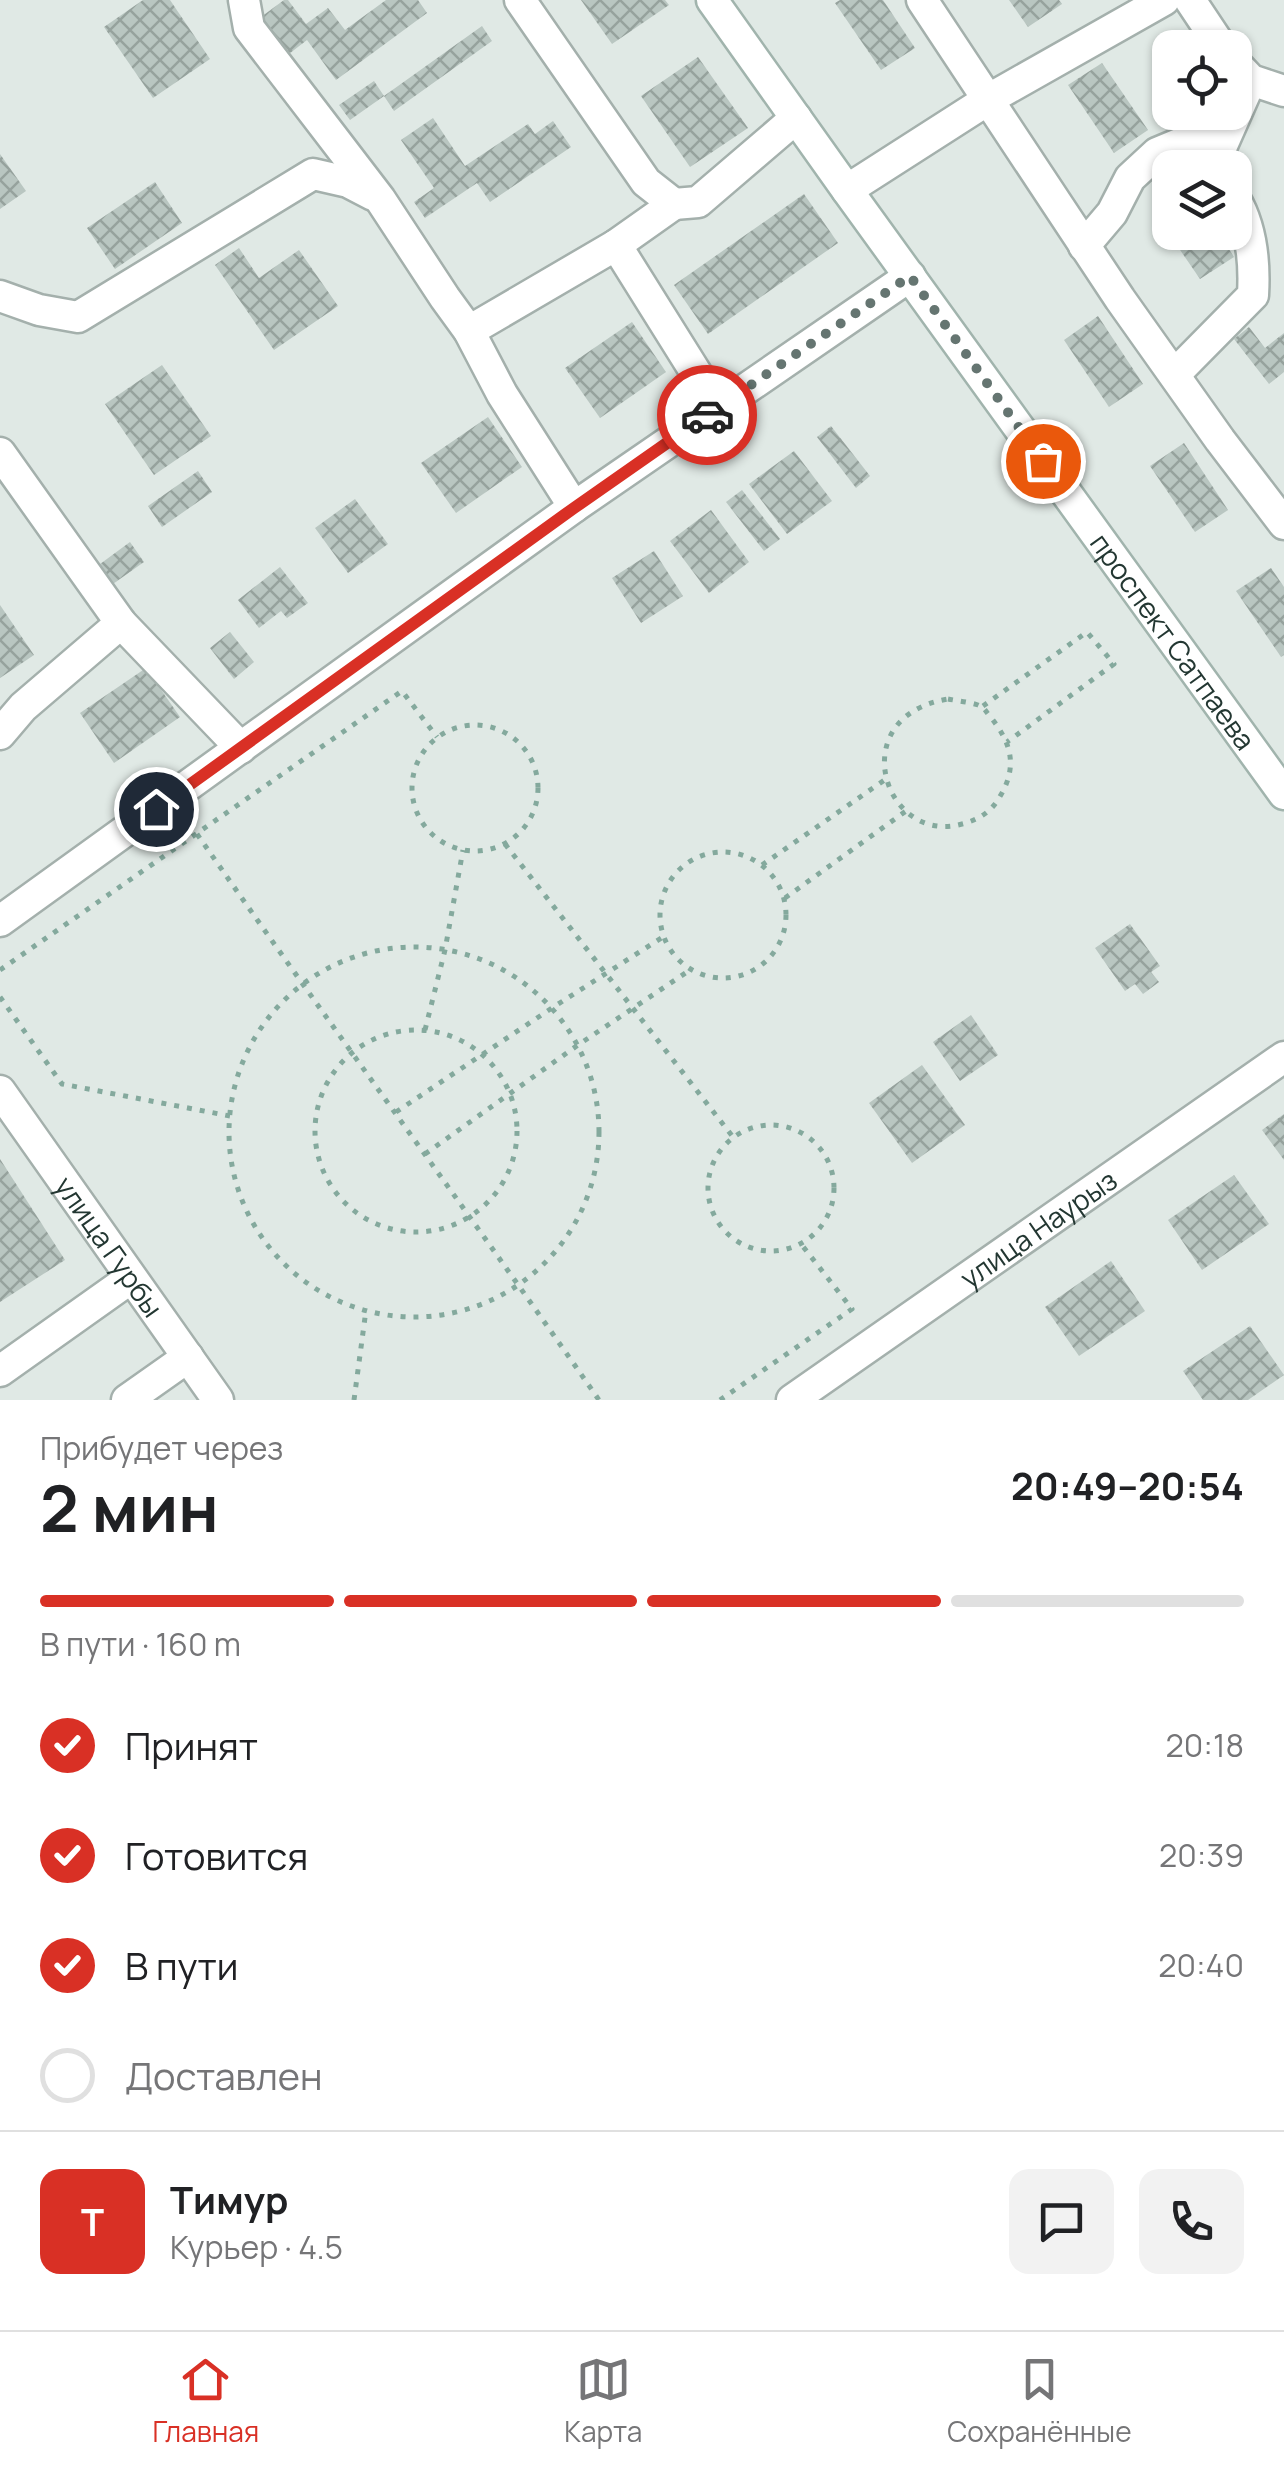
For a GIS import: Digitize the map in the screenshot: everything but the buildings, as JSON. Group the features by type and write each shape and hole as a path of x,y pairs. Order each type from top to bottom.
{"street":[{"path":"220,0 246,14 380,199 470,331 502,394 574,508"},
{"path":"520,0 646,182 674,204"},
{"name":"проспект Сатпаева","path":"712,0 1284,794"},
{"path":"922,0 1120,299 1284,524"},
{"path":"847,190 988,98 1164,0"},
{"path":"1190,0 1210,30"},
{"path":"1252,76 1284,92"},
{"path":"470,331 616,245 674,204 698,202 796,118"},
{"path":"1163,150 1193,138 1208,138 1216,150"},
{"path":"1084,246 1112,213 1130,178 1152,157"},
{"path":"0,296 39,310 78,317 313,174 348,182 380,199"},
{"path":"616,245 718,408"},
{"path":"1174,374 1253,295 1251,250"},
{"path":"0,921 574,508 910,276"},
{"path":"0,452 12,497 121,623 241,748"},
{"path":"0,734 23,707 121,623"},
{"name":"улица Наурыз","path":"792,1400 1284,1057"},
{"name":"улица Гурбы","path":"0,1091 218,1400"},
{"path":"0,1371 131,1278"},
{"path":"126,1400 188,1357"}],"path":[{"path":"983,706 1087,632 1114,664 1007,742"},
{"path":"0,970 402,690 437,737"},
{"path":"948,700 983,706 1007,742 1011,767 1006,788 994,806 977,819 956,826 935,826 906,811 888,786 884,766 886,745 895,727 910,712 928,703 948,700"},
{"path":"476,724 496,728 514,738 528,753 536,772 538,792 534,813 522,831 504,844 484,851 462,850 442,843 426,829 415,810 411,790 414,770 437,737 476,724"},
{"path":"762,864 886,780"},
{"path":"784,898 906,811"},
{"path":"197,834 599,1400"},
{"path":"504,844 733,1138"},
{"path":"425,1030 445,950 462,850"},
{"path":"724,851 762,864 776,879 784,898 782,940 770,958 753,971 711,977 690,970 674,956 663,937 659,917 662,896 671,878 703,854 724,851"},
{"path":"396,1112 663,937"},
{"path":"406,945 445,950 468,952 524,980 568,1025 595,1082 601,1144 587,1206 552,1258 502,1296 443,1316 382,1316 326,1296 278,1260 244,1210 228,1152 232,1092 254,1036 292,990 344,958 406,945"},
{"path":"425,1154 690,970"},
{"path":"0,996 62,1084 230,1116"},
{"path":"425,1030 457,1038 482,1054 506,1083 517,1115 517,1148 506,1180 485,1206 457,1224 424,1233 391,1230 360,1216 336,1193 320,1164 314,1131 320,1098 336,1068 360,1046 392,1032 425,1030"},
{"path":"782,1126 810,1138 824,1153 832,1172 834,1192 830,1213 818,1231 801,1244 780,1251 759,1251 738,1243 722,1229 711,1210 707,1190 710,1170 719,1152 733,1138 752,1128 782,1126"},
{"path":"720,1400 852,1309 801,1244"},
{"path":"354,1400 366,1310"}],"way so far":[{"path":"707,415 910,276 1043,461"}],"route":[{"path":"156,809 707,415"}]}
